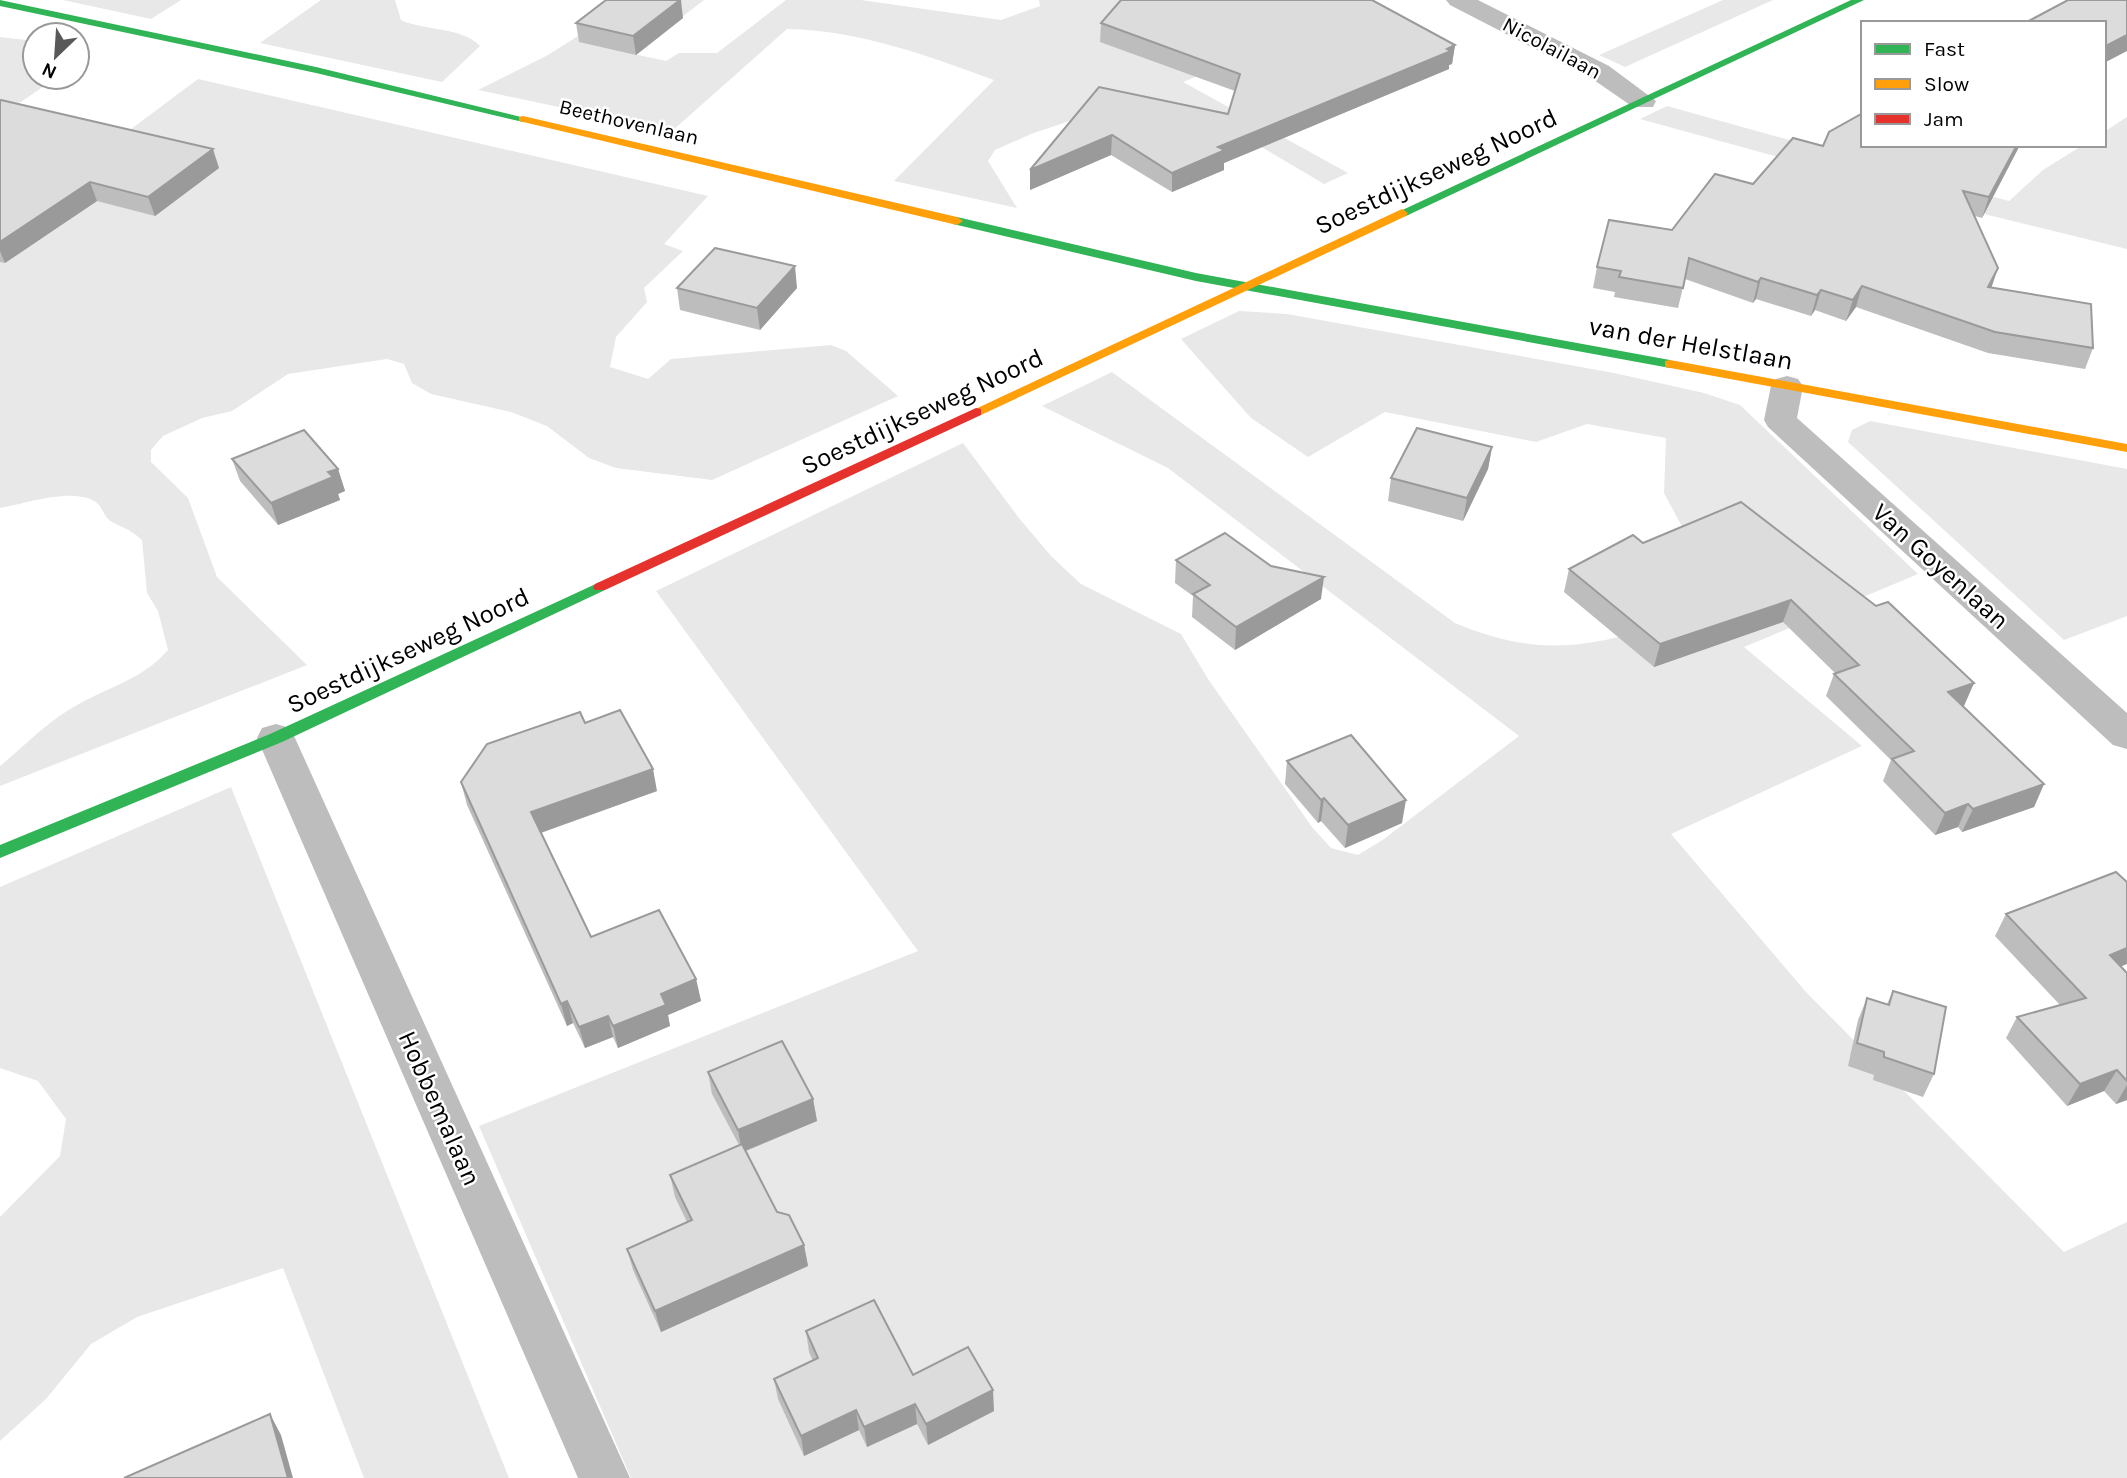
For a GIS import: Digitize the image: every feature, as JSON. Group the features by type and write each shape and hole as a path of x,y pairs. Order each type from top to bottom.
{"street":[{"name":"Nicolailaan","path":"1459,0 1600,72 1643,101"},
{"name":"Soestdijkseweg Noord","path":"0,852 276,738 1859,0"},
{"name":"Beethovenlaan","path":"0,3 316,70 1247,287"},
{"name":"van der Helstlaan","path":"1247,287 2127,447"},
{"name":"Van Goyenlaan","path":"1787,386 1780,420 2127,735"},
{"name":"Hobbemalaan","path":"276,738 604,1478"}],"shaded area":[{"path":"63,0 181,0 151,19"},
{"path":"321,0 395,0 401,20 464,35 480,46 442,82 260,43"},
{"path":"635,0 704,0 634,54 666,61 679,53 717,53 786,0 861,0 1001,20 1040,6 1039,0 1122,0 1233,62 1183,82 1348,173 1324,184 1214,119 1093,113 1031,134 995,150 988,161 1017,208 894,181 994,80 893,46 814,30 787,29 672,131 478,90 548,55"},
{"path":"1723,0 1773,0 1625,67 1599,55"},
{"path":"0,37 21,39 21,91 37,91 21,102 0,109"},
{"path":"198,79 708,196 664,244 683,251 644,288 647,302 616,337 610,367 648,379 671,359 831,345 846,351 898,396 712,480 616,468 589,458 547,426 511,412 431,394 412,383 404,364 387,359 288,374 232,411 202,418 163,436 151,450 151,462 188,498 217,577 307,665 0,786 0,766 50,723 80,703 133,678 168,650 158,611 147,593 142,540 109,520 97,503 87,498 63,496 0,508 0,237 12,218"},
{"path":"1667,106 2009,201 2043,170 2080,147 2106,147 2106,131 2127,117 2127,249 1988,215 1640,119"},
{"path":"1239,311 1287,314 1614,373 1704,393 1740,405 1918,574 1744,647 1862,746 1671,834 1806,992 2064,1252 2127,1222 2127,1478 631,1478 479,1126 918,951 656,591 963,443 1019,518 1051,556 1081,584 1181,634 1208,679 1312,827 1331,848 1358,855 1384,839 1519,736 1168,468 1042,406 1112,372 1455,623 1486,634 1514,642 1567,645 1619,637 1678,620 1686,534 1664,493 1666,438 1587,424 1536,442 1385,412 1308,457 1251,418 1181,339"},
{"path":"1870,421 2127,469 2127,616 2064,640 1848,442 1852,430"},
{"path":"231,787 509,1478 364,1478 283,1268 137,1317 91,1344 46,1399 0,1441 0,1217 60,1156 66,1119 38,1081 0,1068 0,887"}],"building":[{"path":"606,0 680,0 633,36 576,23"},
{"path":"1121,0 1372,0 1455,45 1447,49 1451,51 1218,147 1225,150 1172,173 1112,135 1030,170 1099,87 1228,114 1240,74 1101,23"},
{"path":"2068,0 2127,0 2127,35 2106,46 2106,21 2029,21"},
{"path":"1,100 213,149 148,197 90,182 0,242"},
{"path":"1861,114 1861,147 2016,147 1989,197 1963,191 1998,268 1988,287 2091,304 2093,348 1995,332 1862,286 1853,300 1821,290 1817,295 1761,278 1758,282 1689,258 1683,288 1619,277 1621,271 1597,267 1609,220 1672,230 1715,174 1753,184 1793,138 1823,146 1829,132"},
{"path":"715,248 795,266 757,308 677,288"},
{"path":"1417,428 1492,447 1467,498 1391,478"},
{"path":"304,430 338,469 328,472 333,477 271,503 232,459"},
{"path":"1741,502 1876,606 1888,602 1974,683 1948,692 2044,784 1973,809 1968,804 1945,813 1892,759 1914,751 1834,674 1859,665 1791,600 1660,644 1569,569 1633,535 1643,543"},
{"path":"1225,533 1271,566 1324,577 1236,627 1193,594 1210,585 1176,560"},
{"path":"620,710 653,769 531,812 591,937 659,910 696,979 661,994 666,1005 613,1026 608,1016 579,1027 567,1001 561,1004 461,782 487,744 580,712 585,723"},
{"path":"1351,735 1406,800 1348,825 1324,798 1321,800 1287,761"},
{"path":"2116,872 2127,882 2127,948 2110,955 2127,973 2127,1081 2117,1070 2080,1084 2017,1017 2086,998 2006,914"},
{"path":"1893,991 1946,1007 1934,1074 1884,1057 1884,1052 1857,1043 1867,998 1889,1005"},
{"path":"782,1041 813,1099 738,1130 708,1072"},
{"path":"742,1144 777,1212 789,1215 804,1245 655,1311 627,1249 692,1220 670,1175"},
{"path":"874,1300 913,1375 968,1347 993,1390 926,1424 915,1404 864,1427 856,1410 801,1436 774,1379 818,1358 806,1331"},
{"path":"270,1414 288,1478 124,1478"}],"traffic: fast":[{"path":"1402,213 1859,0"},
{"path":"0,3 316,70 523,119"},
{"path":"957,221 1196,277 1670,364"},
{"path":"0,852 276,738 600,587"}],"traffic: slow":[{"path":"523,119 957,221"},
{"path":"976,412 1402,213"},
{"path":"1670,364 2127,448"}],"traffic: jam":[{"path":"600,587 976,412"}]}
